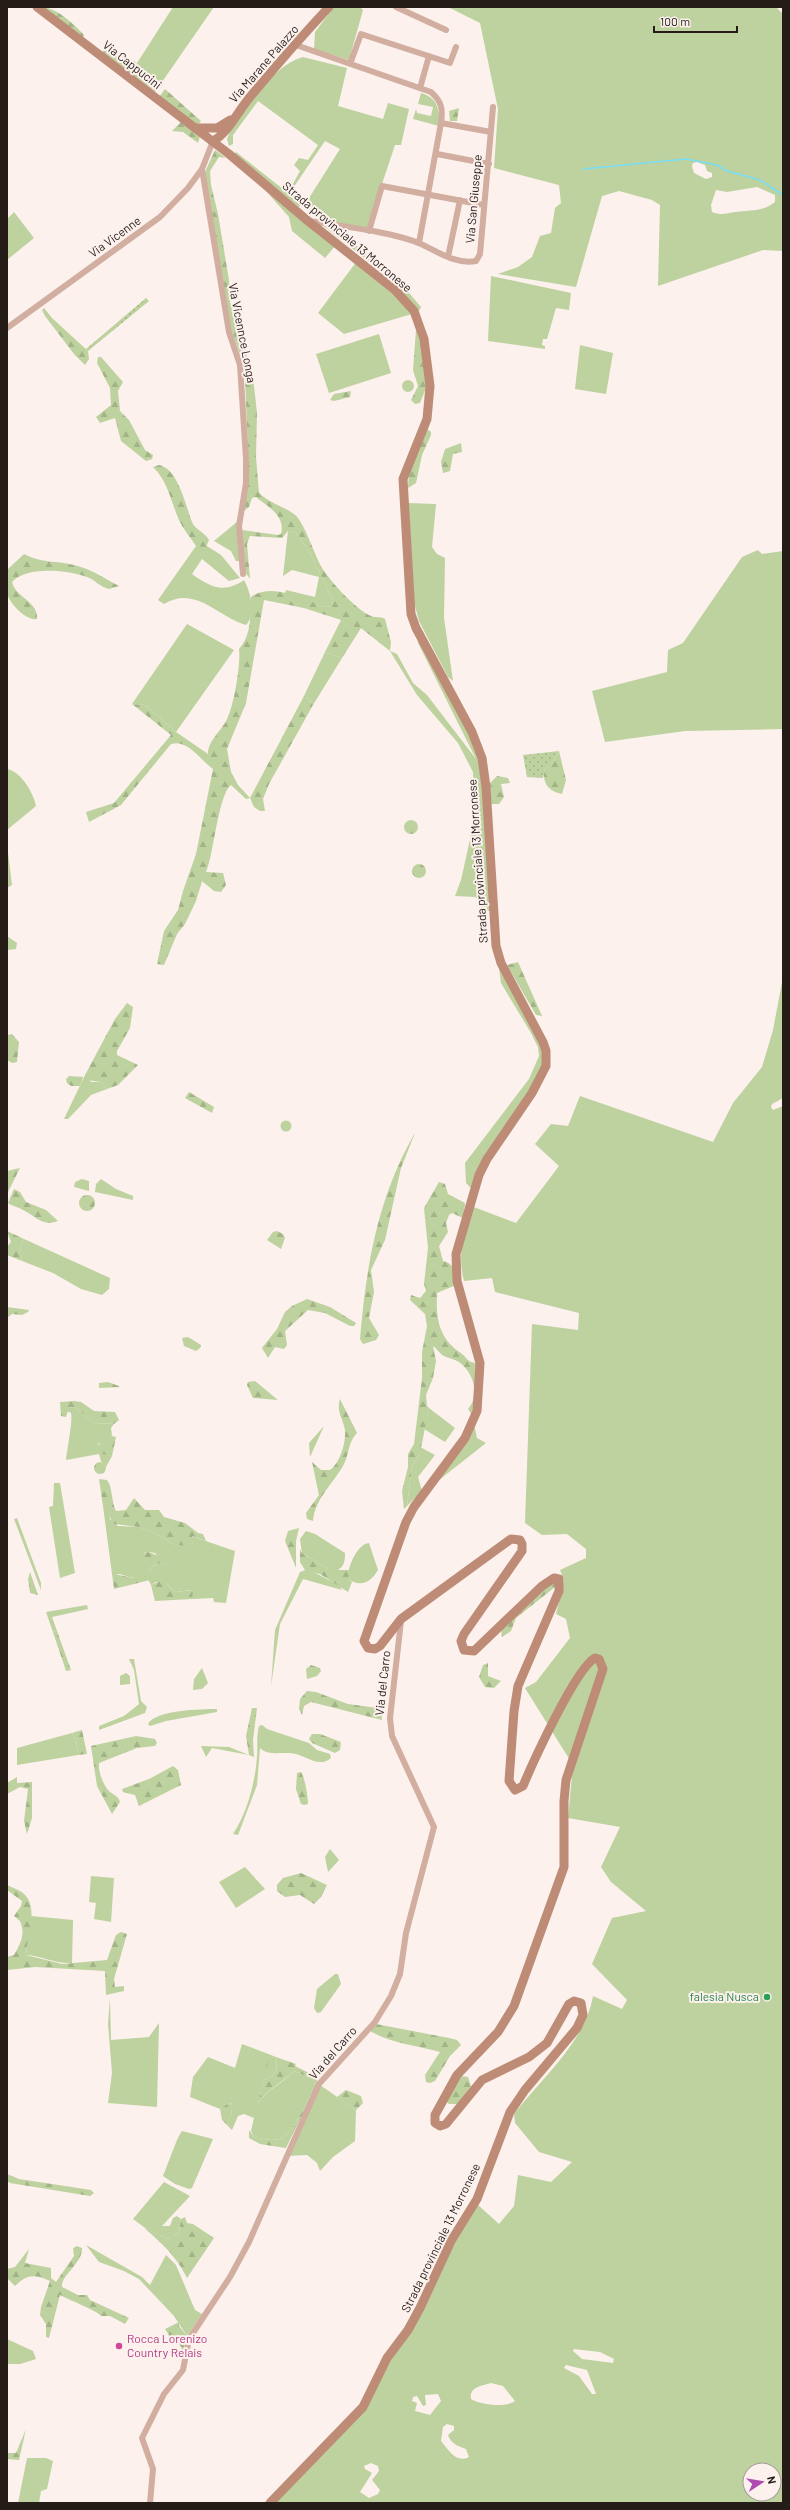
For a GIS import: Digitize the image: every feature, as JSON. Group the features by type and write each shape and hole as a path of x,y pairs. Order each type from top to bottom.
{"main road":[{"name":"Via Cappucini","path":"37,7 212,141"},
{"name":"Via Marane Palazzo","path":"220,131 329,7"},
{"path":"195,128 220,131"},
{"path":"212,141 220,131"},
{"path":"220,131 229,154"},
{"name":"Strada provinciale 13 Morronese","path":"212,141 308,221 395,290 414,311 424,339 430,386 428,410 406,469 403,486 411,614 416,628 478,744 486,787 496,946 501,963 543,1042 546,1055 546,1066 538,1084 487,1159 479,1176 458,1244 456,1263 458,1281 480,1363 477,1411 465,1438 414,1507 406,1522 364,1637 365,1644 371,1649 380,1646 401,1619 511,1539 520,1540 522,1544 522,1551 464,1634 461,1641 464,1650 474,1651 542,1586 554,1578 559,1580 560,1588 527,1664 515,1699 509,1782 515,1790 523,1786 546,1734 588,1664 598,1658 603,1666 566,1780 563,1812 565,1854 564,1867 554,1900 514,2006 507,2020 457,2074 435,2115 435,2123 440,2126 446,2124 482,2080 529,2057 547,2043 569,2004 574,2001 581,2003 583,2015 577,2028 526,2090 510,2112 477,2199 451,2241 420,2308 408,2330 387,2358 363,2406 270,2503"}],"street":[{"path":"396,7 446,30"},
{"path":"350,64 361,34 450,62 456,47"},
{"path":"296,45 431,92 439,100 443,110 437,154 419,243"},
{"path":"420,88 429,56"},
{"name":"Via San Giuseppe","path":"308,221 368,231 419,243 462,262 476,261 480,254 493,107"},
{"path":"441,123 491,132"},
{"name":"Via Vicenne","path":"7,328 160,217 188,188 202,169 212,141"},
{"path":"437,154 489,164"},
{"name":"Via Vicennce Longa","path":"202,169 229,332 240,372 246,459 246,483 239,526 243,574"},
{"path":"368,231 382,186 484,205"},
{"path":"448,257 460,200"},
{"name":"Via del Carro","path":"150,2503 153,2469 142,2438 147,2426 164,2394 183,2370 189,2339 230,2277 249,2242 319,2084 375,2022 391,1996 400,1974 406,1933 434,1827 392,1736 390,1718 401,1619"}],"green space":[{"path":"41,7 59,13 84,35 82,38"},
{"path":"173,7 214,7 155,92 130,74"},
{"path":"334,7 360,7 363,10 349,60 314,49 315,32"},
{"path":"448,7 776,7 783,14 783,251 763,250 658,286 660,205 652,200 619,191 602,196 576,287 498,274 518,267 532,257 540,236 551,233 555,208 561,203 559,185 494,168 498,109 480,23","holes":["697,162 705,165 707,171 712,173 712,177 706,179 694,173 692,166 693,163","757,187 775,195 775,202 766,208 756,210 721,214 712,212 711,205 716,190 727,192"]},
{"path":"105,48 136,62 130,74 102,53"},
{"path":"303,57 347,68 338,106 383,119 388,103 409,109 401,145 395,145 367,229 328,222 304,206 340,149 325,141 289,194 302,204 299,207 233,155 236,152 288,193 300,171 294,165 299,158 308,160 318,145 258,101 233,135 233,144 229,146 227,139 231,129 262,87 281,69"},
{"path":"165,89 201,121 197,126 159,97"},
{"path":"421,93 431,98 437,105 439,126 413,119 416,109 417,113 431,116 433,107 418,104"},
{"path":"459,108 457,121 450,121 449,111"},
{"path":"181,122 200,136 198,143 183,132 172,131"},
{"path":"215,150 226,158 219,157 210,171 211,185 218,214 229,280 230,302 253,377 257,413 256,457 259,493 290,511 298,518 305,530 318,561 325,572 343,594 365,613 373,617 385,619 391,642 390,651 361,628 342,658 325,652 341,620 304,608 264,600 246,703 227,749 231,772 238,785 250,798 246,799 231,785 227,791 219,812 209,864 206,872 223,873 226,885 221,892 214,891 202,881 196,901 185,924 177,934 164,965 157,964 164,931 178,910 196,854 213,769 188,747 177,743 171,744 121,805 89,822 86,812 114,803 171,735 132,704 145,705 176,732 208,754 212,740 230,713 238,674 239,649 246,638 250,624 251,597 268,591 278,591 297,596 324,607 332,606 333,601 309,551 295,532 288,531 282,538 250,536 247,544 250,579 245,572 242,530 278,535 281,534 282,528 281,522 275,512 256,497 252,498 249,507 244,511 249,476 245,378 241,357 231,329 205,172"},
{"path":"266,191 336,245 325,258 292,231 289,217"},
{"path":"14,212 34,238 7,260 7,219"},
{"path":"321,224 343,229 334,229 381,264 398,280 421,307 419,311 386,275"},
{"path":"357,261 379,278 412,314 344,334 318,313"},
{"path":"491,276 571,293 569,310 556,308 547,339 543,339 542,345 545,346 545,349 488,341"},
{"path":"146,298 149,301 88,351 86,349"},
{"path":"44,308 52,318 88,351 89,359 85,365 74,354 45,316 42,310"},
{"path":"416,330 421,334 426,388 420,403 415,404 411,400 418,386 413,370"},
{"path":"379,334 391,373 329,393 316,354"},
{"path":"580,345 613,353 606,394 575,389"},
{"path":"98,357 101,357 123,382 118,391 120,411 129,420 145,450 153,455 152,459 146,461 121,441 115,418 100,423 96,417 111,405 110,388 97,363"},
{"path":"406,380 410,380 414,386 410,392 406,392 402,388 402,384"},
{"path":"351,391 350,397 334,401 330,400 334,394"},
{"path":"425,427 431,432 431,435 422,455 416,483 408,488 409,471"},
{"path":"461,443 462,452 453,454 450,471 443,473 441,462 445,449"},
{"path":"159,465 166,468 176,480 193,525 209,540 206,547 196,546 185,530 176,513 166,485 153,467"},
{"path":"408,503 436,504 432,547 437,554 445,558 444,618 453,681 448,677 419,621 414,602"},
{"path":"238,521 240,561 236,561 231,551 214,541"},
{"path":"288,531 295,532 309,551 333,601 332,606 324,607 285,594 286,590 315,597 319,577 292,570 283,576"},
{"path":"196,546 207,546 221,555 240,578 229,581 202,559 192,574 211,585 224,588 230,587 244,580 249,591 252,609 246,625 235,621 206,604 196,600 186,598 175,599 164,604 158,600"},
{"path":"758,550 762,554 783,551 783,729 685,731 605,742 592,691 667,672 668,650 683,643 742,557"},
{"path":"24,554 43,561 67,564 86,569 119,586 109,589 87,577 58,571 27,573 12,582 17,592 31,604 37,613 37,619 33,619 23,614 14,606 7,593 7,570"},
{"path":"187,624 234,650 176,732 145,705 132,704"},
{"path":"419,638 464,720 482,769 490,911 483,910 480,902 475,897 455,896 461,880 475,817 473,772 458,743 417,695 390,651 397,654 413,683 427,695 476,759 418,643"},
{"path":"325,652 342,658 313,705 309,699 304,696"},
{"path":"304,696 309,699 313,705 269,784 263,799 265,811 260,811 254,807 250,798"},
{"path":"559,751 566,780 562,794 550,789 544,778 545,769 551,765"},
{"path":"559,751 551,765 545,769 543,778 527,777 523,755"},
{"path":"7,769 22,778 33,795 36,806 7,830"},
{"path":"497,776 508,778 510,783 501,784 504,797 499,804 491,804 490,783"},
{"path":"408,820 414,820 418,824 418,830 414,834 408,834 404,830 404,824"},
{"path":"7,844 12,885 7,888"},
{"path":"419,864 424,866 426,871 424,876 419,878 414,876 412,871 414,866"},
{"path":"7,936 17,943 16,949 7,950"},
{"path":"498,960 545,1051 542,1072 471,1188 466,1183 465,1163 529,1079 539,1056 538,1047 531,1033 501,983"},
{"path":"518,962 542,1016 536,1015 507,965"},
{"path":"783,977 783,1098 772,1104 771,1107 773,1110 783,1106 783,2503 275,2503 343,2432 477,2204 499,2224 514,2206 518,2175 551,2182 572,2162 539,2152 515,2123 514,2114 572,2044 588,2013 593,1996 622,2009 627,2000 592,1964 612,1918 646,1911 611,1882 601,1867 620,1827 568,1818 573,1765 525,1688 536,1682 570,1638 566,1619 556,1614 564,1580 560,1570 586,1558 586,1549 567,1534 542,1535 525,1523 532,1324 578,1330 579,1313 495,1292 492,1278 464,1281 461,1252 471,1206 516,1223 559,1166 535,1144 551,1124 568,1126 580,1096 713,1142 733,1103 762,1067 773,1030","holes":["574,2349 600,2352 614,2359 613,2363 582,2359 573,2351","566,2365 587,2370 596,2394 592,2394 579,2376 564,2368","491,2383 503,2386 515,2401 511,2403 493,2405 481,2403 471,2399 474,2389","438,2394 441,2401 430,2415 415,2411 417,2403 412,2401 413,2397 417,2396 423,2406 426,2405 425,2395","447,2424 454,2426 454,2430 448,2435 449,2438 455,2444 466,2449 469,2457 460,2459 453,2455 441,2441 443,2427","371,2463 378,2466 379,2471 372,2480 380,2490 378,2494 369,2498 360,2492 372,2473 365,2469 364,2466"]},
{"path":"127,1003 133,1007 130,1028 117,1051 117,1055 138,1065 118,1085 107,1089 101,1082 87,1080 85,1075 115,1019"},
{"path":"12,1034 19,1042 17,1062 12,1063 7,1060 7,1035"},
{"path":"85,1075 91,1082 101,1082 107,1089 91,1095 68,1119 64,1119"},
{"path":"69,1076 83,1077 80,1086 71,1086 67,1083 66,1079"},
{"path":"189,1092 214,1107 212,1113 185,1098"},
{"path":"286,1120 290,1122 292,1126 290,1130 286,1132 282,1130 280,1126 282,1122"},
{"path":"415,1133 401,1168 385,1240 371,1270 374,1292 369,1318 379,1335 376,1340 363,1344 360,1339 366,1285 376,1233 392,1182 402,1157"},
{"path":"20,1168 7,1194 7,1171"},
{"path":"82,1179 89,1181 89,1191 74,1187 75,1182"},
{"path":"101,1179 116,1189 133,1196 133,1200 95,1192 96,1184"},
{"path":"439,1182 445,1184 448,1194 465,1203 463,1218 452,1213 449,1215 446,1223 448,1232 439,1246 443,1261 447,1262 453,1267 456,1285 437,1293 438,1318 442,1332 451,1345 468,1360 478,1364 472,1415 468,1409 474,1397 474,1384 472,1378 459,1362 442,1355 433,1346 436,1361 433,1378 426,1395 427,1406 429,1408 420,1453 412,1466 407,1506 404,1509 402,1491 408,1467 408,1454 414,1444 422,1378 422,1352 427,1326 425,1314 410,1300 411,1295 420,1298 426,1291 424,1284 428,1248 424,1208"},
{"path":"14,1189 20,1192 26,1202 46,1210 58,1221 48,1223 43,1222 28,1212 8,1203"},
{"path":"84,1195 90,1195 95,1200 93,1209 90,1211 84,1211 79,1206 79,1200"},
{"path":"7,1231 24,1239 20,1247 22,1261 7,1255 7,1247 11,1242"},
{"path":"277,1231 283,1234 285,1238 281,1249 267,1240 273,1232"},
{"path":"24,1239 110,1278 109,1289 102,1295 81,1289 53,1273 22,1261 20,1247"},
{"path":"307,1299 330,1307 356,1323 354,1326 350,1326 325,1313 308,1310 285,1331 287,1345 284,1349 275,1347 268,1358 262,1348 277,1329 285,1312 292,1306"},
{"path":"7,1307 29,1310 22,1315 12,1314 7,1318"},
{"path":"188,1337 201,1345 200,1348 196,1351 184,1346 182,1338"},
{"path":"255,1381 278,1400 253,1398 247,1385 248,1382"},
{"path":"108,1382 120,1387 99,1388 99,1383"},
{"path":"340,1399 357,1433 350,1444 344,1464 317,1505 313,1521 307,1519 306,1513 319,1495 312,1462 321,1470 330,1470 337,1463 343,1447 345,1435 344,1426 339,1411"},
{"path":"60,1402 81,1402 94,1411 115,1412 119,1420 114,1424 95,1423 74,1407 69,1408 66,1417 61,1416"},
{"path":"74,1407 95,1423 114,1424 111,1428 112,1436 98,1444 103,1453 112,1456 106,1467 101,1461 99,1454 66,1460 71,1428 71,1413 67,1411 69,1408"},
{"path":"429,1408 455,1428 445,1442 424,1429"},
{"path":"474,1424 477,1438 486,1443 434,1484"},
{"path":"324,1426 310,1457 309,1443"},
{"path":"112,1436 116,1437 112,1456 103,1454 97,1448 102,1440"},
{"path":"420,1447 435,1455 418,1477 422,1491 407,1506 412,1466 420,1453"},
{"path":"100,1462 104,1464 106,1468 104,1472 100,1474 96,1472 94,1468 96,1464"},
{"path":"99,1479 107,1480 109,1483 116,1511 126,1510 134,1498 145,1510 159,1510 164,1517 185,1523 198,1533 203,1534 206,1541 192,1536 193,1547 173,1544 155,1533 139,1527 114,1524 103,1506"},
{"path":"54,1483 60,1483 75,1573 60,1578 49,1507 53,1506"},
{"path":"103,1506 108,1511 110,1519 118,1526 139,1527 155,1533 173,1544 193,1546 191,1536 235,1551 226,1603 214,1602 213,1598 192,1599 192,1590 175,1592 167,1584 156,1582 151,1585 147,1577 129,1577 120,1574 112,1574","holes":["144,1553 155,1553 167,1566 160,1563 151,1567 149,1572"]},
{"path":"17,1518 41,1583 41,1590 14,1519"},
{"path":"299,1528 296,1541 296,1568 285,1541 288,1531"},
{"path":"306,1531 315,1534 345,1553 344,1562 341,1568 336,1571 330,1570 302,1553 300,1539"},
{"path":"369,1543 378,1570 372,1578 365,1582 353,1582 348,1579 351,1563 357,1552 365,1544"},
{"path":"300,1549 302,1553 330,1570 349,1570 348,1579 352,1582 348,1592 320,1574 305,1570 300,1562"},
{"path":"148,1552 167,1559 169,1562 167,1566 160,1563 151,1567 149,1572 142,1559 145,1553"},
{"path":"308,1569 340,1586 342,1590 303,1579 280,1624 271,1686 275,1630 300,1572"},
{"path":"30,1572 38,1595 30,1593 28,1579"},
{"path":"112,1574 126,1577 145,1576 150,1580 114,1589"},
{"path":"163,1580 175,1592 193,1590 192,1599 155,1601 151,1585"},
{"path":"556,1580 555,1587 516,1618 511,1631 502,1637 501,1629 553,1581"},
{"path":"87,1605 88,1609 52,1617 57,1631 53,1632 46,1612"},
{"path":"57,1631 71,1670 66,1671 53,1632"},
{"path":"129,1659 134,1659 141,1701 147,1707 145,1713 99,1730 99,1726 124,1716 139,1704 134,1670"},
{"path":"488,1663 488,1676 501,1681 494,1688 485,1687 479,1677 483,1665"},
{"path":"311,1665 320,1668 321,1671 317,1676 307,1679 306,1669"},
{"path":"202,1668 208,1683 202,1689 193,1690 194,1679"},
{"path":"126,1673 130,1676 130,1684 120,1685 120,1676"},
{"path":"307,1691 316,1692 348,1704 378,1708 381,1710 382,1720 311,1702 304,1706 302,1715 299,1709 300,1699"},
{"path":"252,1708 257,1708 253,1740 254,1757 249,1755 246,1736"},
{"path":"217,1709 217,1712 166,1721 150,1726 148,1724 152,1719 169,1713 190,1710"},
{"path":"262,1725 267,1729 309,1743 317,1750 330,1754 331,1758 327,1761 318,1762 292,1753 272,1753 264,1751 260,1748 257,1785 238,1835 233,1834 238,1826 250,1797 257,1757 258,1730 259,1726"},
{"path":"82,1730 87,1754 78,1755 76,1740 72,1733"},
{"path":"72,1733 76,1740 78,1755 17,1765 17,1748"},
{"path":"312,1734 320,1734 341,1742 340,1750 335,1753 312,1743 309,1739"},
{"path":"136,1736 155,1739 157,1743 155,1746 137,1748 99,1763 100,1774 103,1782 109,1791 118,1798 120,1802 112,1814 97,1786 91,1746"},
{"path":"201,1746 229,1747 249,1755 212,1748 206,1757"},
{"path":"173,1766 178,1770 181,1785 139,1806 135,1795 123,1792 122,1789 149,1779"},
{"path":"301,1772 305,1783 308,1801 308,1804 304,1805 301,1804 296,1789 297,1773"},
{"path":"17,1777 17,1783 32,1782 32,1818 27,1834 24,1821 28,1789 20,1787 7,1794 7,1783"},
{"path":"330,1849 339,1860 328,1872 325,1857"},
{"path":"245,1867 265,1889 236,1908 219,1882"},
{"path":"301,1873 327,1885 321,1897 314,1904 300,1895 285,1897 277,1891 277,1885 283,1878"},
{"path":"91,1876 114,1878 111,1922 94,1919 96,1903 89,1902"},
{"path":"7,1885 26,1896 31,1909 32,1917 26,1955 62,1964 107,1960 116,1935 121,1932 127,1934 114,1979 115,1987 124,1986 124,1991 106,1995 105,1971 35,1967 7,1970 7,1957 14,1955 22,1939 22,1926 20,1921 14,1916 21,1906 22,1901 7,1890"},
{"path":"31,1916 73,1920 72,1963 26,1955"},
{"path":"335,1974 338,1974 341,1984 321,2012 317,2013 314,2008 317,1989"},
{"path":"110,1998 111,2040 149,2037 159,2023 157,2107 108,2103 112,2073 108,2024"},
{"path":"376,2024 449,2038 457,2040 461,2045 450,2056 435,2081 430,2083 426,2082 425,2075 440,2052 387,2039 370,2031"},
{"path":"242,2044 276,2057 276,2072 264,2080 258,2104 270,2090 285,2080 294,2071 313,2079 316,2083 306,2105 292,2129 282,2138 272,2140 254,2137 251,2131 254,2118 244,2114 238,2116 232,2130 226,2124 231,2114 231,2103 220,2109 190,2097 193,2077 208,2057 235,2068"},
{"path":"276,2057 296,2064 295,2066 315,2076 318,2083 286,2148 260,2144 249,2138 249,2130 254,2137 257,2138 272,2140 282,2138 292,2129 306,2105 316,2083 313,2079 294,2071 269,2091 257,2106 264,2080 276,2072"},
{"path":"269,2060 266,2069 261,2072 255,2070 256,2066"},
{"path":"461,2076 468,2077 471,2086 458,2104 449,2104 446,2101"},
{"path":"320,2085 356,2110 355,2141 333,2157 320,2171 317,2163 307,2155 288,2156"},
{"path":"346,2090 361,2096 363,2103 356,2110 337,2097"},
{"path":"229,2103 232,2105 231,2113 226,2124 222,2120 220,2109"},
{"path":"182,2131 213,2139 192,2188 189,2189 175,2184 163,2176"},
{"path":"7,2174 19,2179 91,2190 94,2193 90,2196 10,2183 7,2181"},
{"path":"164,2182 190,2196 162,2226 170,2226 173,2218 177,2216 181,2219 179,2232 169,2239 148,2230 133,2219"},
{"path":"185,2217 187,2223 193,2224 214,2238 187,2278 179,2263 157,2239 144,2228 169,2239 179,2232 181,2219"},
{"path":"86,2245 142,2277 150,2285 166,2255 176,2265 195,2310 202,2314 187,2336 174,2316 139,2279 124,2271 99,2262"},
{"path":"77,2246 82,2248 81,2254 76,2264 64,2278 62,2287 78,2295 87,2295 90,2300 129,2318 125,2324 110,2316 101,2316 89,2308 60,2295 49,2338 46,2337 46,2324 40,2315 41,2307 50,2281 40,2277 31,2276 23,2279 15,2286 7,2278 7,2269 15,2267 29,2249 25,2263 51,2268 51,2278 56,2282 74,2256 73,2248"},
{"path":"179,2322 179,2326 187,2336 183,2351 179,2343 168,2342 169,2335 165,2329"},
{"path":"7,2339 33,2351 36,2359 20,2364 7,2364"},
{"path":"26,2429 19,2460 7,2459 7,2453 16,2453"},
{"path":"27,2458 46,2458 53,2461 47,2489 41,2491 39,2503 18,2503"}],"waterway":[{"path":"583,169 686,159 717,165 727,171 760,180 783,195"}],"place":[{"name":"falesia Nusca","path":"767,1997"},
{"name":"Rocca Lorenizo Country Relais","path":"119,2346"}]}
